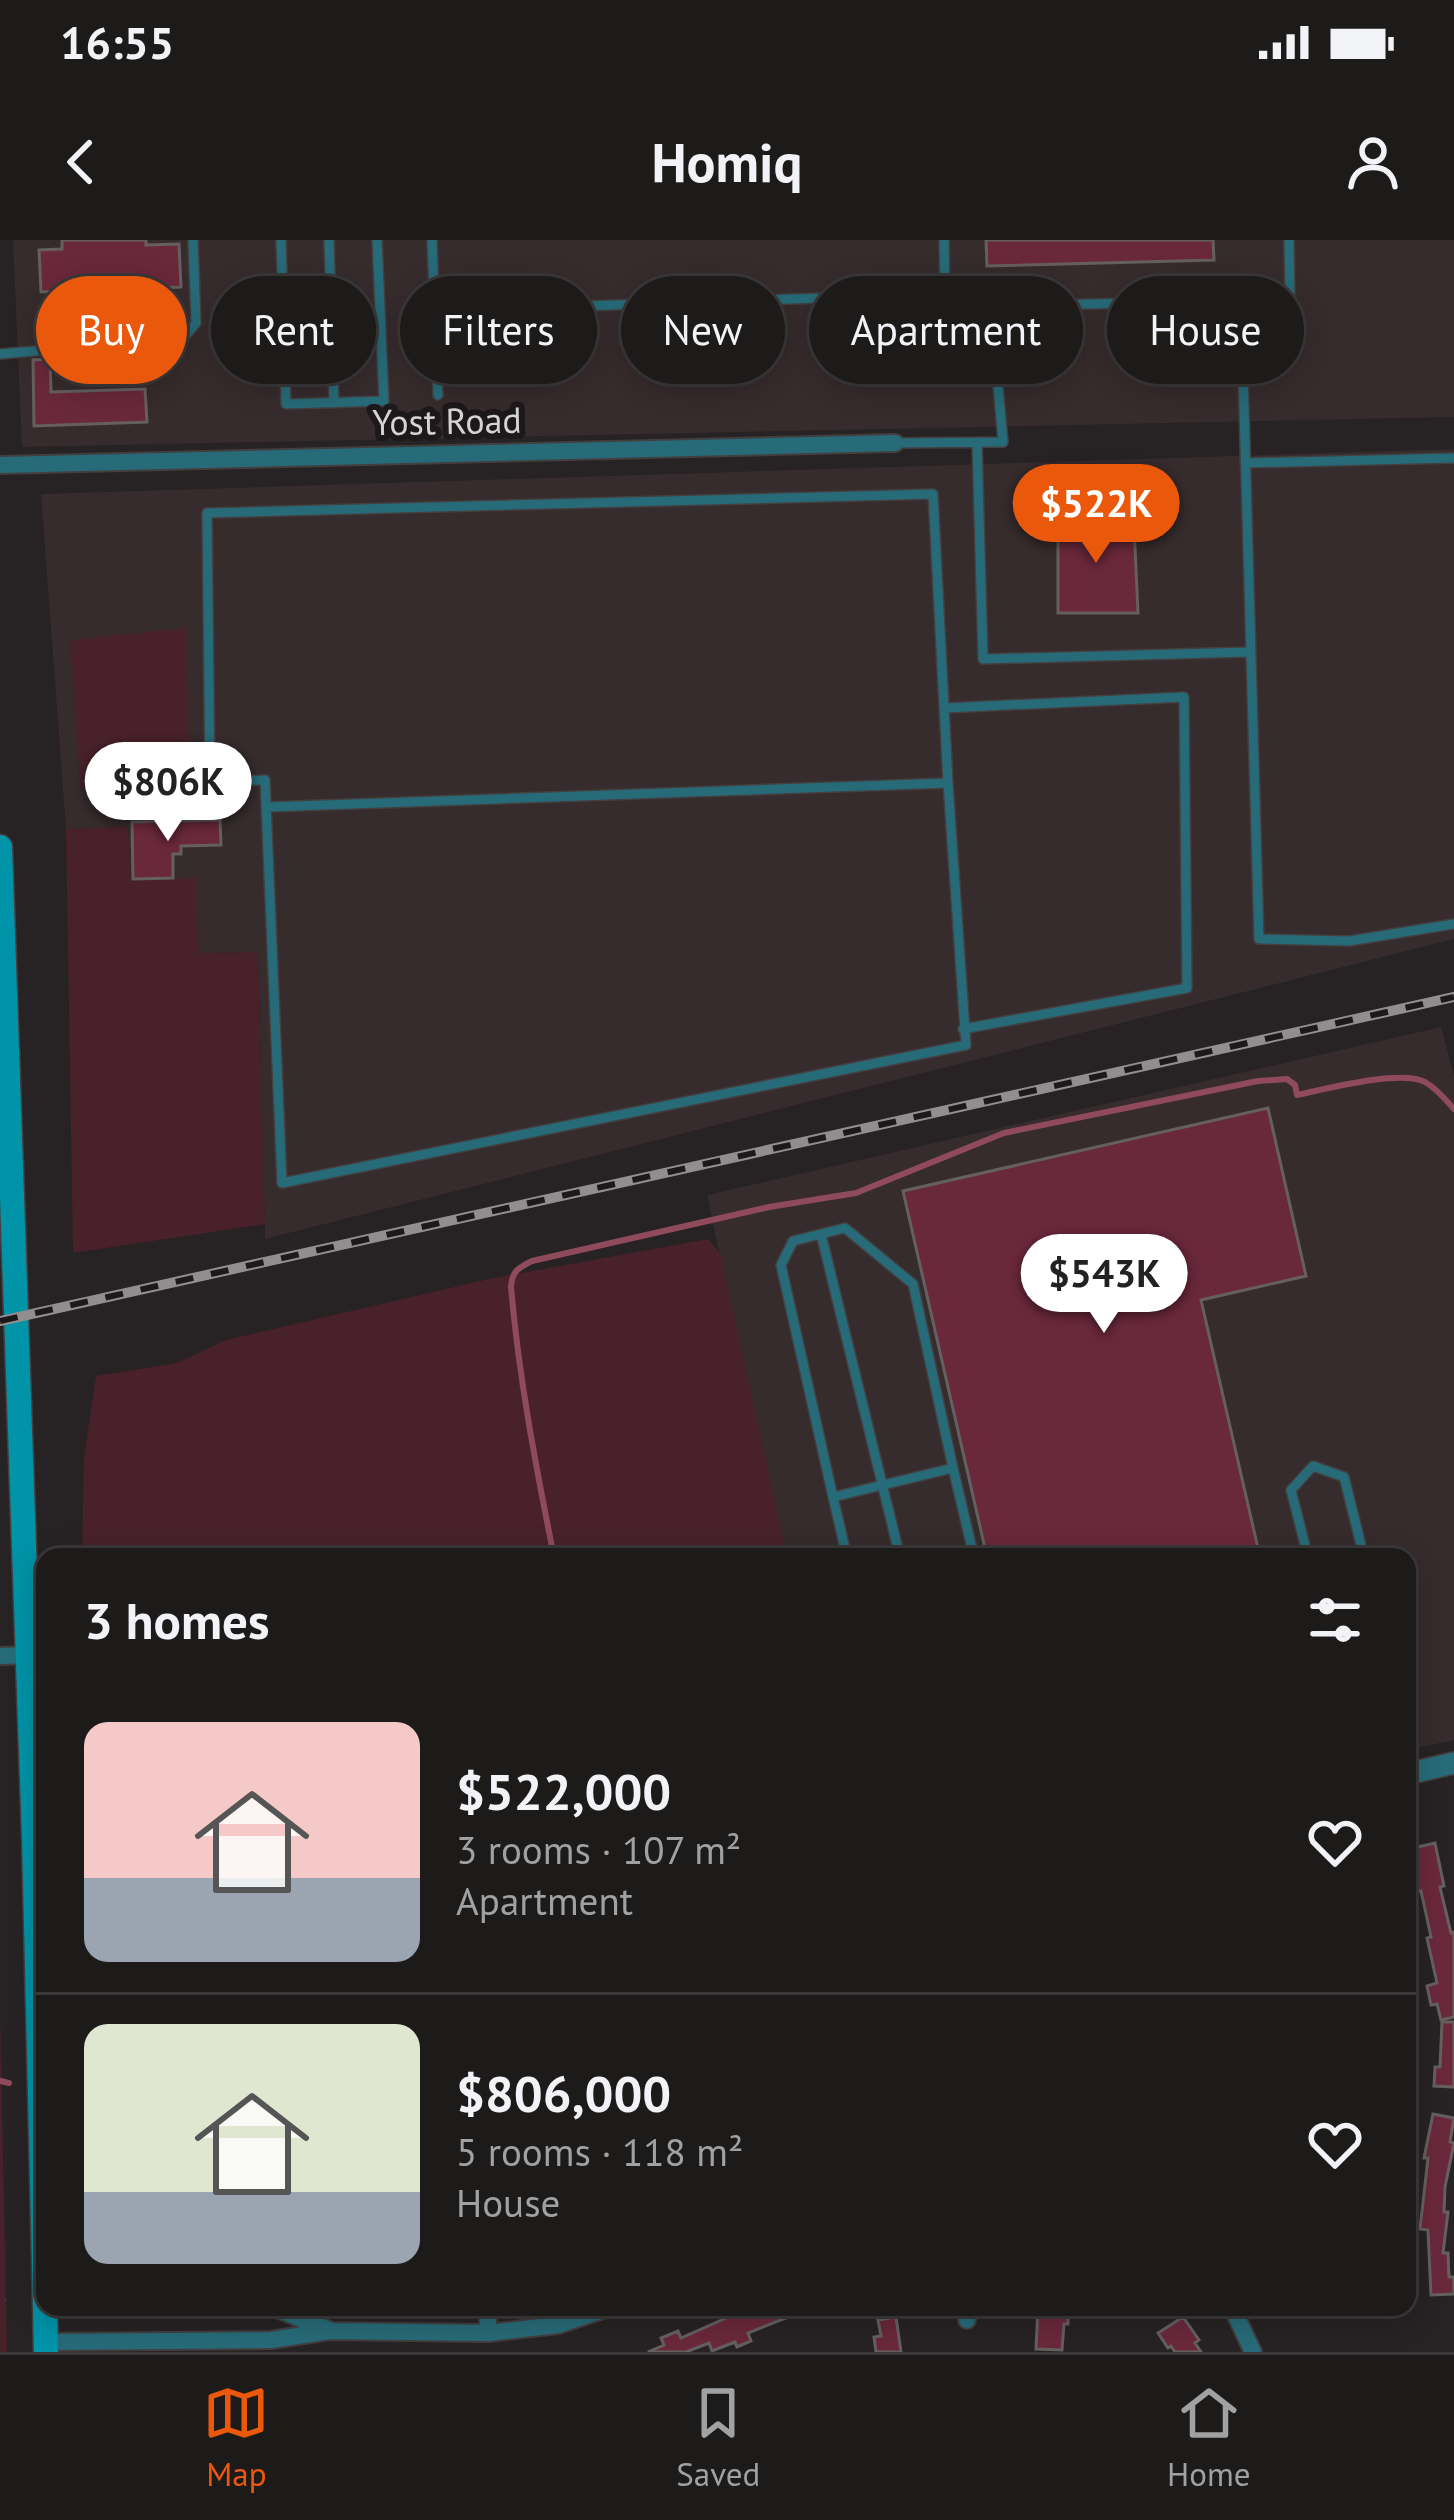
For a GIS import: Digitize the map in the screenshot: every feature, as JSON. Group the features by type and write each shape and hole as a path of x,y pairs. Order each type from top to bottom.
{"main road":[{"path":"0,847 36,1794"},
{"path":"45,2316 46,2347"}],"street":[{"name":"Yost Road","path":"0,465 895,443"},
{"path":"0,1656 28,1655"},
{"path":"1416,1772 1454,1763"},
{"path":"294,2316 329,2331"},
{"path":"488,2316 488,2333"},
{"path":"46,2347 271,2340 329,2331 488,2333 558,2325 585,2316"},
{"path":"1236,2316 1253,2352"}],"lane":[{"path":"0,353 182,338 196,323 193,240"},
{"path":"281,240 286,404 384,401 377,240"},
{"path":"329,240 334,403"},
{"path":"432,240 434,276"},
{"path":"944,240 945,276"},
{"path":"1289,240 1290,276"},
{"path":"597,306 809,299"},
{"path":"438,384 438,395"},
{"path":"895,443 1003,442 998,384"},
{"path":"1243,384 1259,939 1349,940 1454,924"},
{"path":"977,442 983,659 1250,652"},
{"path":"1245,463 1454,458"},
{"path":"933,494 944,707 966,1046 282,1183 265,780 210,782 207,513 933,494"},
{"path":"944,707 1184,697 1187,988 963,1029"},
{"path":"266,807 948,783"},
{"path":"845,1548 781,1265 793,1240 845,1228 913,1284 972,1548"},
{"path":"820,1234 898,1548"},
{"path":"1306,1548 1291,1490 1313,1466 1344,1477 1362,1548"},
{"path":"833,1497 953,1468"}],"shaded area":[{"path":"13,240 1454,240 1454,417 22,447"},
{"path":"1454,449 1454,939 265,1239 258,952 198,953 131,881 128,827 66,829 41,494"},
{"path":"1441,1027 1454,1075 1454,1740 1416,1748 1416,1548 781,1548 707,1195"}],"green space":[{"path":"185,628 190,793 81,790 69,640"},
{"path":"128,827 131,881 196,878 199,953 258,952 265,1224 73,1253 66,829"},
{"path":"708,1239 721,1254 785,1548 82,1548 84,1457 96,1376 177,1363 226,1340 489,1279"},
{"path":"0,2014 7,2352 0,2352"}],"building":[{"path":"62,240 179,244 180,276 40,276 39,250 62,249"},
{"path":"986,240 1213,240 1214,260 987,266"},
{"path":"33,360 36,384 51,384 51,392 145,389 147,422 34,426"},
{"path":"1086,504 1086,525 1134,524 1138,613 1058,613 1058,518 1064,515 1064,505"},
{"path":"220,820 221,845 181,846 181,854 173,854 173,878 133,879 132,822"},
{"path":"1268,1108 1306,1276 1201,1300 1258,1548 985,1548 903,1191"},
{"path":"1435,1843 1444,1886 1440,1887 1454,1932 1454,2017 1441,2020 1427,1986 1437,1983 1421,1891 1416,1892 1416,1847"},
{"path":"1442,2022 1454,2022 1454,2087 1434,2086"},
{"path":"1433,2114 1454,2118 1443,2253 1448,2253 1454,2294 1431,2295 1428,2230 1420,2229 1428,2158 1424,2158"},
{"path":"731,2316 791,2316 748,2333 751,2341 737,2347 735,2342 712,2351 709,2343 686,2352 648,2352 664,2345 661,2338 678,2331 681,2338"},
{"path":"1038,2316 1068,2316 1062,2350 1036,2349"},
{"path":"896,2317 901,2352 876,2352 874,2337 881,2336 878,2320"},
{"path":"1183,2317 1199,2340 1195,2343 1201,2352 1175,2352 1158,2333"}],"waterway":[{"path":"552,1548 523,1389 511,1287 517,1271 532,1261 769,1207 856,1193 1004,1133 1258,1081 1287,1079 1295,1085 1297,1095 1363,1081 1414,1079 1433,1087 1454,1109"},
{"path":"0,2081 9,2083"}],"railway":[{"path":"0,1321 1454,997"}]}
